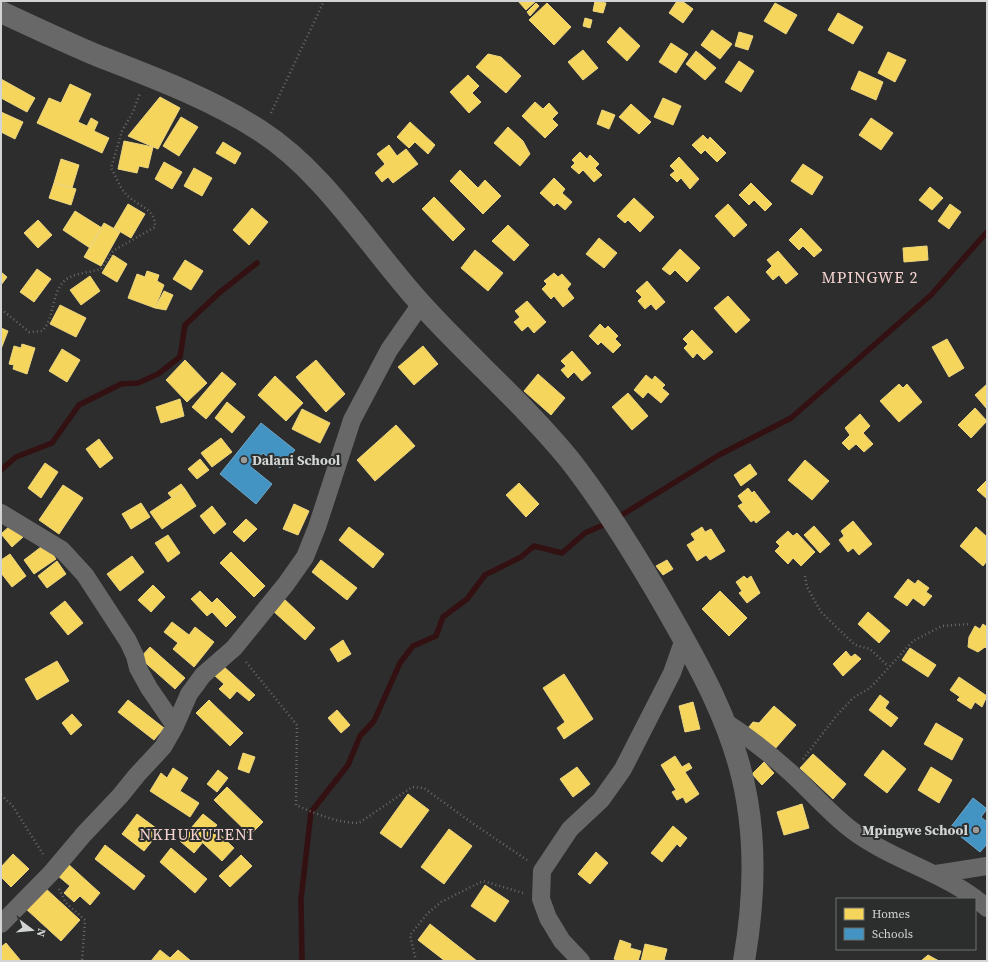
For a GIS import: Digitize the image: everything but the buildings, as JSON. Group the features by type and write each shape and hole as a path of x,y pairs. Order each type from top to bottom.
{"street":[{"path":"1,12 80,48 204,100 260,131 307,169 421,304 509,394 568,459 613,521 684,639 724,721 741,773 751,828 750,929 744,961"},
{"path":"1,924 51,873 84,834 120,796 136,775 163,747 175,726 189,694 203,675 234,648 286,584 305,557 317,527 352,420 389,350 421,304"},
{"path":"1,513 62,550 85,575 128,641 135,656 138,668 149,688 175,726"},
{"path":"581,961 562,941 548,918 541,899 542,871 570,829 601,800 623,769 672,673 684,639"},
{"path":"724,721 745,734 792,774 832,815 854,832 878,846 936,874 975,898"},
{"path":"936,874 987,866"},
{"path":"976,899 987,908"}],"path":[{"path":"260,131 278,103 324,1"},
{"path":"1,309 29,332 42,331 47,327 59,289 69,277 101,269 113,251 155,227 155,219 152,214 131,200 124,192 111,168 122,131 133,112 139,95 149,76"},
{"path":"805,576 807,587 822,612 855,645 870,649 888,666"},
{"path":"792,774 814,743 837,715 854,698 870,688 888,666 913,641 942,626 970,624"},
{"path":"234,648 297,725 296,805 349,823 359,823 412,787 424,788 542,871"},
{"path":"1,795 12,805 42,851 66,903 85,920 82,961"},
{"path":"416,961 410,935 441,902 483,881 541,899"}],"waterway":[{"path":"617,518 719,455 791,418 931,295 987,232"},
{"path":"1,470 16,457 52,443 79,405 121,384 138,383 158,374 180,357 185,325 219,293 257,263"},
{"path":"302,961 301,899 311,812 348,765 360,736 374,721 400,663 413,646 436,636 443,617 467,599 485,575 521,557 534,546 562,553 585,533 610,522"}],"place":[{"name":"Dalani School","path":"244,460"},
{"name":"Mpingwe School","path":"976,830"}],"district":[{"name":"MPINGWE 2","path":"870,277"},
{"name":"NKHUKUTENI","path":"197,834"}]}
